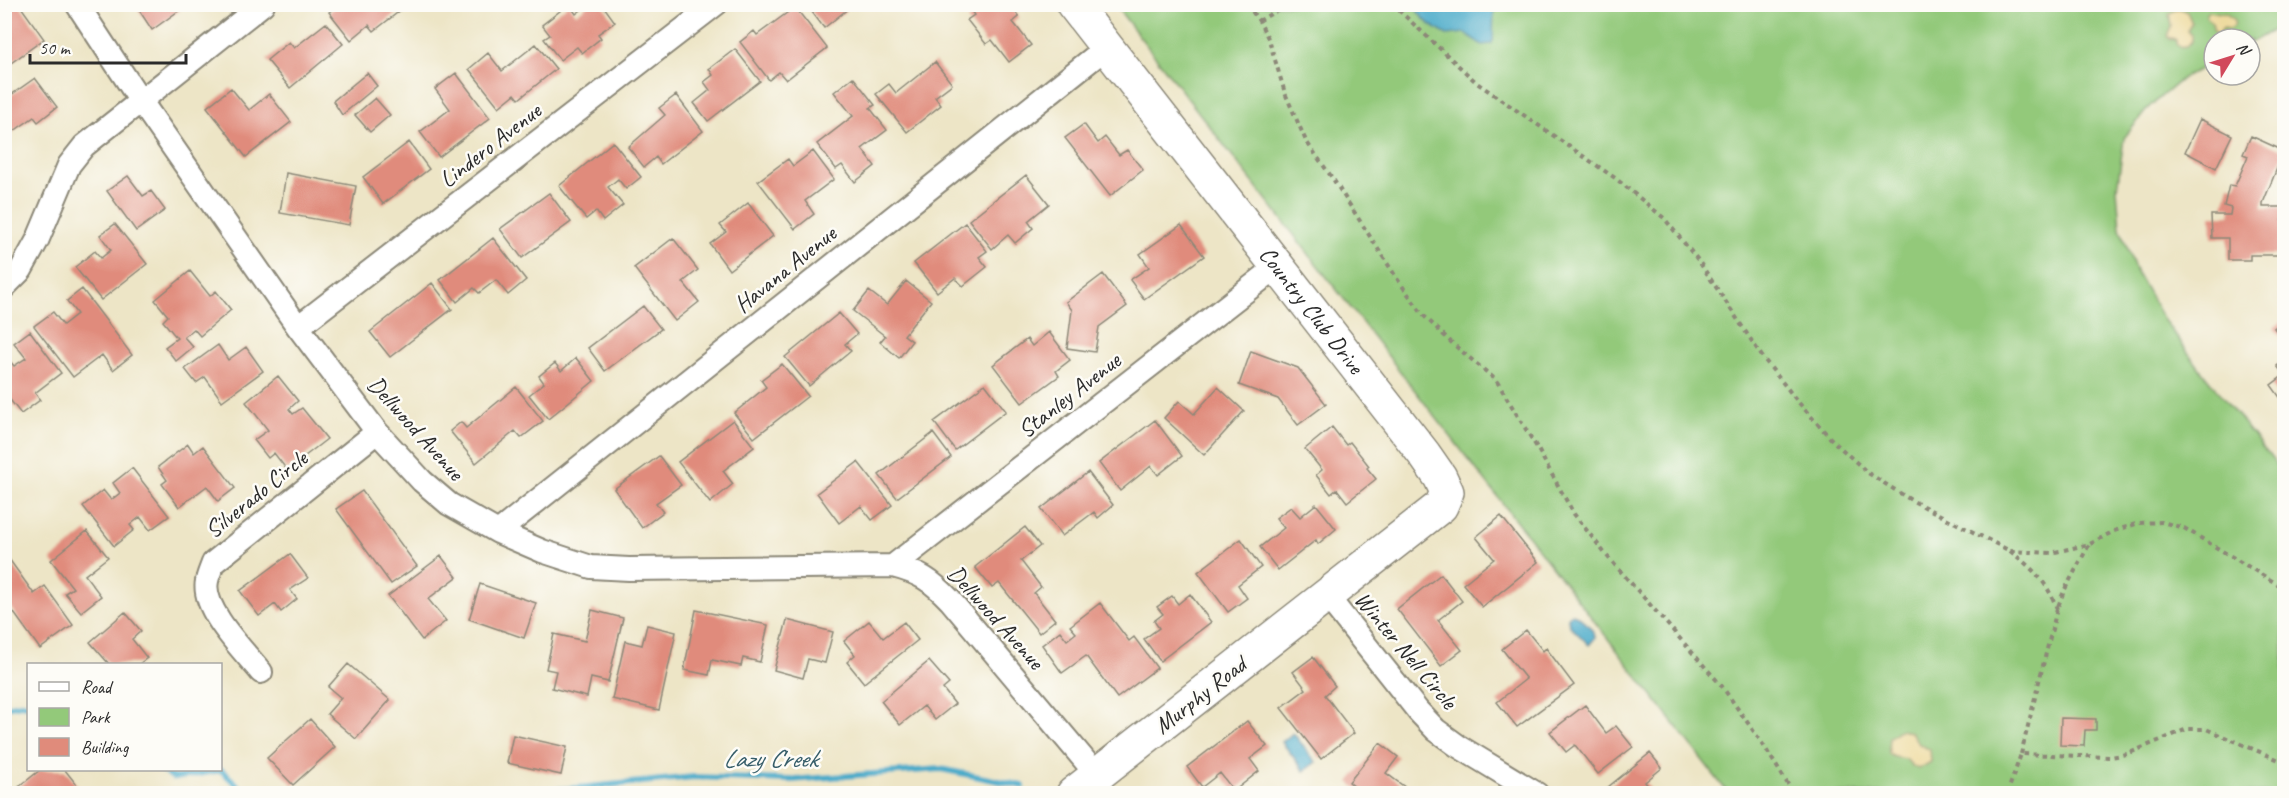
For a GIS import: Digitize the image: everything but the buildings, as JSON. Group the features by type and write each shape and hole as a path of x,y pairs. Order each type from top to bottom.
{"street":[{"name":"Dellwood Avenue","path":"77,4 140,100 298,327 377,432 422,482 449,504 498,532 542,551 591,567 629,569 893,566 915,571 933,582 950,600 1085,784"},
{"path":"4,287 21,270 37,241 69,165 84,146 263,4"},
{"name":"Lindero Avenue","path":"298,327 716,4"},
{"name":"Country Club Drive","path":"1073,4 1424,453 1447,492 1441,506 1327,596"},
{"name":"Havana Avenue","path":"498,532 1107,47"},
{"name":"Stanley Avenue","path":"893,566 1278,266"},
{"name":"Silverado Circle","path":"261,672 208,602 206,583 213,563 377,432"},
{"name":"Murphy Road","path":"1085,784 1327,596"},
{"name":"Winter Nell Circle","path":"1327,596 1418,711 1436,730 1537,794"}],"path":[{"path":"1246,4 1259,21 1269,40 1285,93 1306,141 1398,280 1423,315 1496,380 1574,514 1606,556 1721,685 1794,794"},
{"path":"1259,21 1293,4"},
{"path":"1392,4 1477,83 1615,178 1664,218 1698,260 1763,358 1798,403 1833,441 1868,473 1911,500 2010,551 2030,566 2050,590 2057,609"},
{"path":"2010,551 2051,553 2090,544 2114,531 2139,523 2162,522 2184,528 2284,588"},
{"path":"2007,794 2021,754 2057,609 2074,570 2090,544"},
{"path":"2021,754 2110,757 2127,754 2187,729 2206,729 2284,762"}],"green space":[{"path":"1115,5 2284,5 2284,24 2262,36 2262,27 2202,27 2202,68 2183,78 2149,107 2124,138 2117,189 2120,228 2135,269 2163,319 2284,474 2284,793 1728,793"}],"sand":[{"path":"2178,8 2187,12 2192,23 2187,31 2192,36 2192,41 2181,48 2176,44 2176,40 2167,36 2171,26 2169,14"},
{"path":"2209,11 2226,14 2235,20 2234,26 2213,27 2206,16"},
{"path":"1899,730 1911,732 1919,744 1930,750 1931,762 1918,769 1906,759 1890,755 1889,738"}],"water":[{"path":"1415,5 1494,5 1493,41 1491,44 1482,45 1465,33 1447,35 1424,19"},
{"path":"1571,614 1582,619 1590,627 1595,638 1589,645 1569,625 1568,618"},
{"path":"1293,733 1316,762 1304,771 1282,742"}],"waterway":[{"name":"Lazy Creek","path":"4,707 27,705"},
{"name":"Lazy Creek","path":"515,794 694,777 790,780 941,769 1023,786"},
{"name":"Lazy Creek","path":"163,771 174,778 215,771"},
{"name":"Lazy Creek","path":"222,771 247,794"}]}
